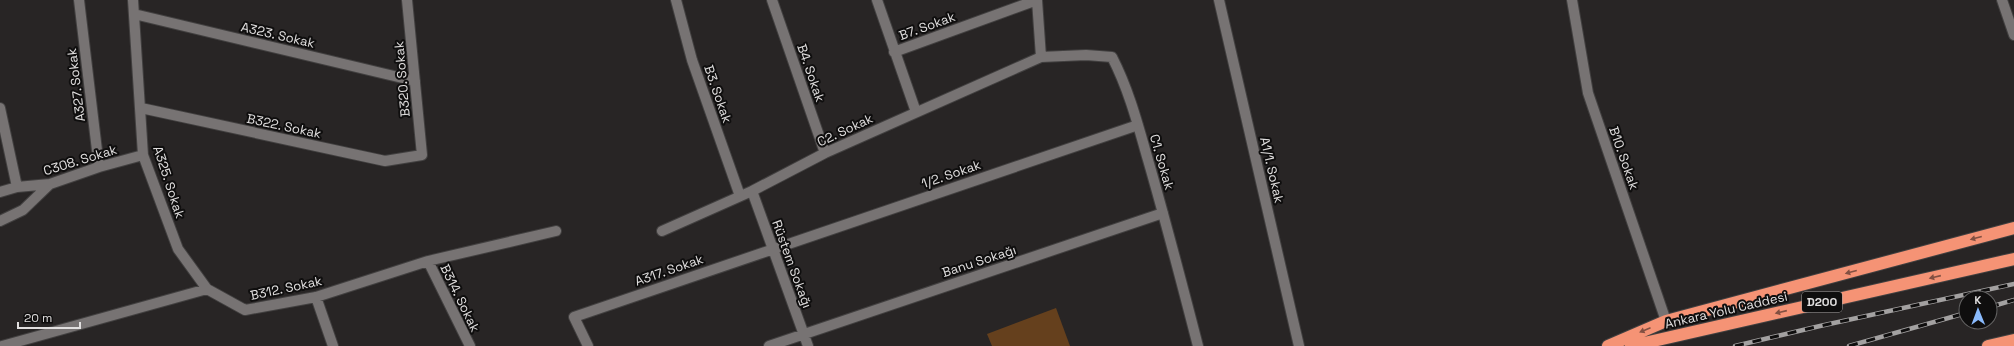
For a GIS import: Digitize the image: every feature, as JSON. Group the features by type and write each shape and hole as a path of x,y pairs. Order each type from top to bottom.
{"highway":[{"path":"1608,346 1666,321 2014,228"},
{"name":"Ankara Yolu Caddesi","path":"1631,346 2014,259"},
{"path":"1988,346 2014,340"}],"street":[{"name":"A327. Sokak","path":"79,0 98,167"},
{"name":"A325. Sokak","path":"133,0 143,155 178,249 207,289"},
{"name":"B320. Sokak","path":"407,0 422,155"},
{"name":"B3. Sokak","path":"676,0 692,60 740,196"},
{"name":"B4. Sokak","path":"772,0 825,153"},
{"path":"877,0 916,112"},
{"path":"1037,0 1041,57"},
{"name":"B7. Sokak","path":"894,52 1037,0"},
{"name":"A1/1. Sokak","path":"1219,0 1299,346"},
{"name":"B10. Sokak","path":"1572,0 1588,93 1666,321"},
{"path":"2002,0 2014,35"},
{"name":"A323. Sokak","path":"134,14 415,81"},
{"name":"C1. Sokak","path":"1041,57 1086,55 1112,57 1124,80 1138,124 1198,346"},
{"name":"C2. Sokak","path":"662,231 752,191 825,153 1041,57"},
{"path":"0,108 17,187"},
{"name":"B322. Sokak","path":"141,108 385,161 422,155"},
{"name":"1/2. Sokak","path":"773,248 1138,124"},
{"name":"C308. Sokak","path":"0,192 17,187 50,184 98,167 143,155"},
{"path":"0,221 23,210 50,184"},
{"name":"Rüstem Sokağı","path":"752,191 808,346"},
{"name":"Banu Sokağı","path":"769,346 803,333 1163,213"},
{"name":"B312. Sokak","path":"207,289 245,310 316,297 428,261 556,231"},
{"name":"A317. Sokak","path":"588,346 574,317 773,248"},
{"name":"B314. Sokak","path":"428,261 470,346"},
{"path":"2,346 207,289"},
{"path":"316,297 333,346"}],"shaded area":[{"path":"1056,308 1070,346 992,346 987,334"}],"railway":[{"path":"1735,346 2014,284"},
{"path":"1998,305 2014,300"},
{"path":"1849,346 1958,315"}]}
